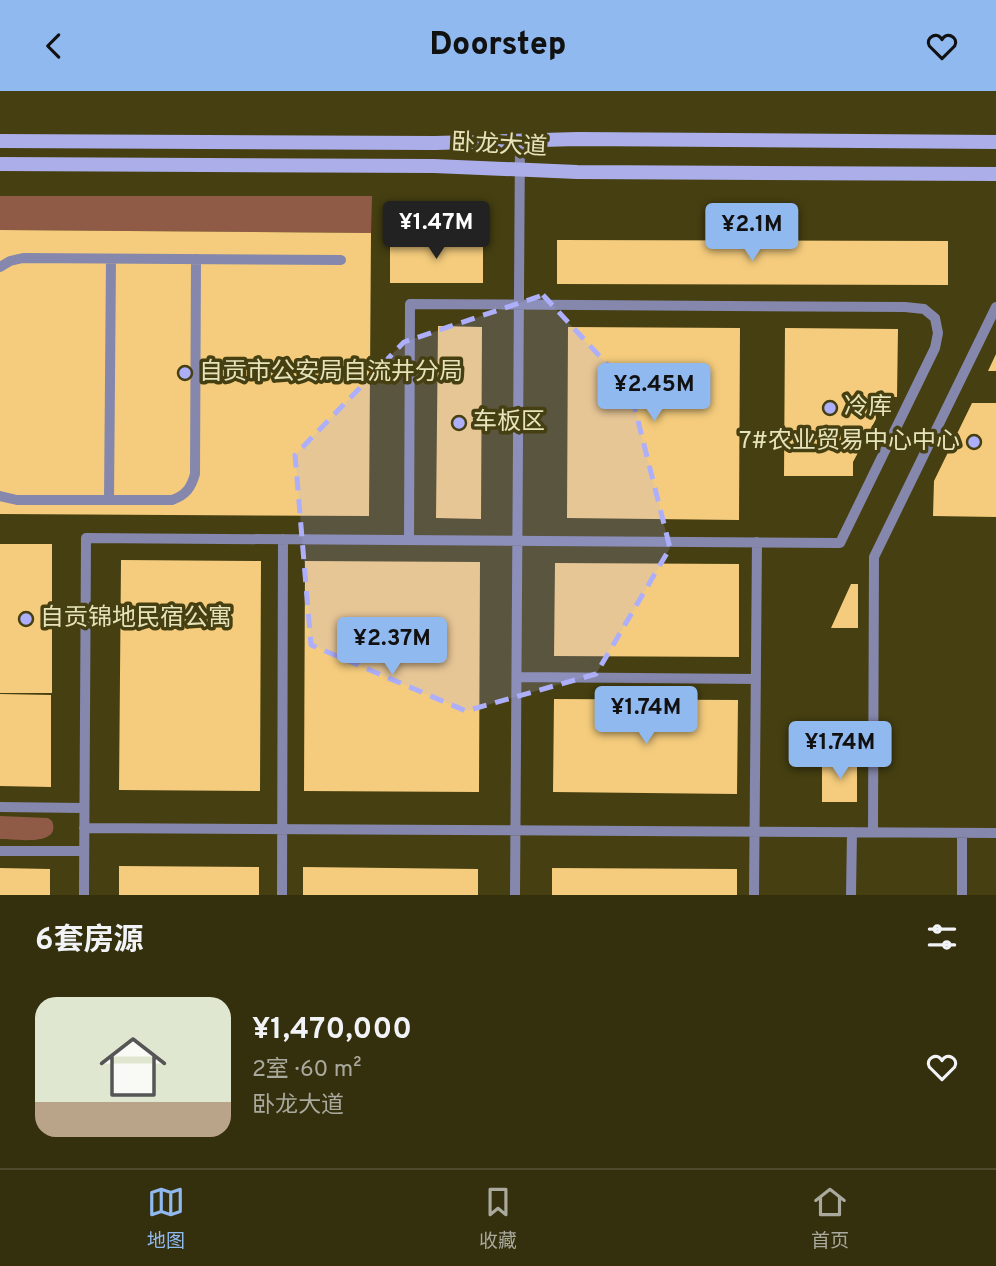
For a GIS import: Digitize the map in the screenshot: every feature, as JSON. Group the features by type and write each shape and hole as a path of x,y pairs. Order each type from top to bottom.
{"main road":[{"name":"卧龙大道","path":"0,141 435,143 577,139 996,142"},
{"name":"卧龙大道","path":"0,164 421,166 577,172 996,174"}],"lane":[{"path":"515,895 520,141"},
{"path":"0,267 23,258 341,260"},
{"path":"109,499 111,259"},
{"path":"0,496 17,499 172,499 187,492 192,484 195,467 196,259"},
{"path":"84,895 86,538 840,543 935,348 938,333 935,318 924,309 905,307 410,304 409,540"},
{"path":"873,832 874,557 996,307"},
{"path":"282,895 283,539"},
{"path":"754,895 757,542"},
{"path":"517,677 756,678"},
{"path":"0,807 85,808"},
{"path":"84,828 996,833"},
{"path":"851,895 852,832"},
{"path":"962,833 962,895"},
{"path":"0,851 84,851"}],"highlighted area":[{"path":"543,295 630,389 670,548 596,674 466,711 311,645 295,455 404,342"}],"shaded area":[{"path":"0,196 372,196 371,233 0,230"},
{"path":"0,816 48,818 52,821 53,829 50,835 35,840 0,839"}],"building":[{"name":"自贡市公安局自流井分局","path":"0,230 371,233 369,516 0,514"},
{"path":"390,239 483,239 483,283 390,283"},
{"path":"557,240 948,241 948,285 557,284"},
{"name":"车板区","path":"438,326 482,327 481,519 436,518"},
{"path":"568,327 740,328 739,520 567,518"},
{"name":"冷库","path":"785,328 898,329 897,397 875,397 876,419 853,462 853,476 784,476"},
{"path":"996,354 996,371 988,371"},
{"name":"7#农业贸易中心中心","path":"972,403 996,403 996,517 933,516 934,481"},
{"name":"自贡锦地民宿公寓","path":"0,544 52,544 52,693 0,693"},
{"path":"121,560 261,561 260,791 119,790"},
{"path":"305,561 480,562 479,792 304,791"},
{"path":"555,563 739,564 739,657 554,656"},
{"path":"851,584 858,584 858,628 831,628"},
{"path":"0,694 51,695 51,787 0,786"},
{"path":"554,699 738,700 737,794 553,792"},
{"path":"822,761 857,761 857,802 822,802"},
{"path":"119,866 259,867 259,895 119,895"},
{"path":"303,867 478,869 478,895 303,895"},
{"path":"0,868 50,869 50,895 0,895"},
{"path":"552,868 737,869 737,895 552,895"}],"place":[{"name":"自贡市公安局自流井分局","path":"185,373"},
{"name":"冷库","path":"830,408"},
{"name":"车板区","path":"459,423"},
{"name":"7#农业贸易中心中心","path":"974,442"},
{"name":"自贡锦地民宿公寓","path":"26,619"}]}
